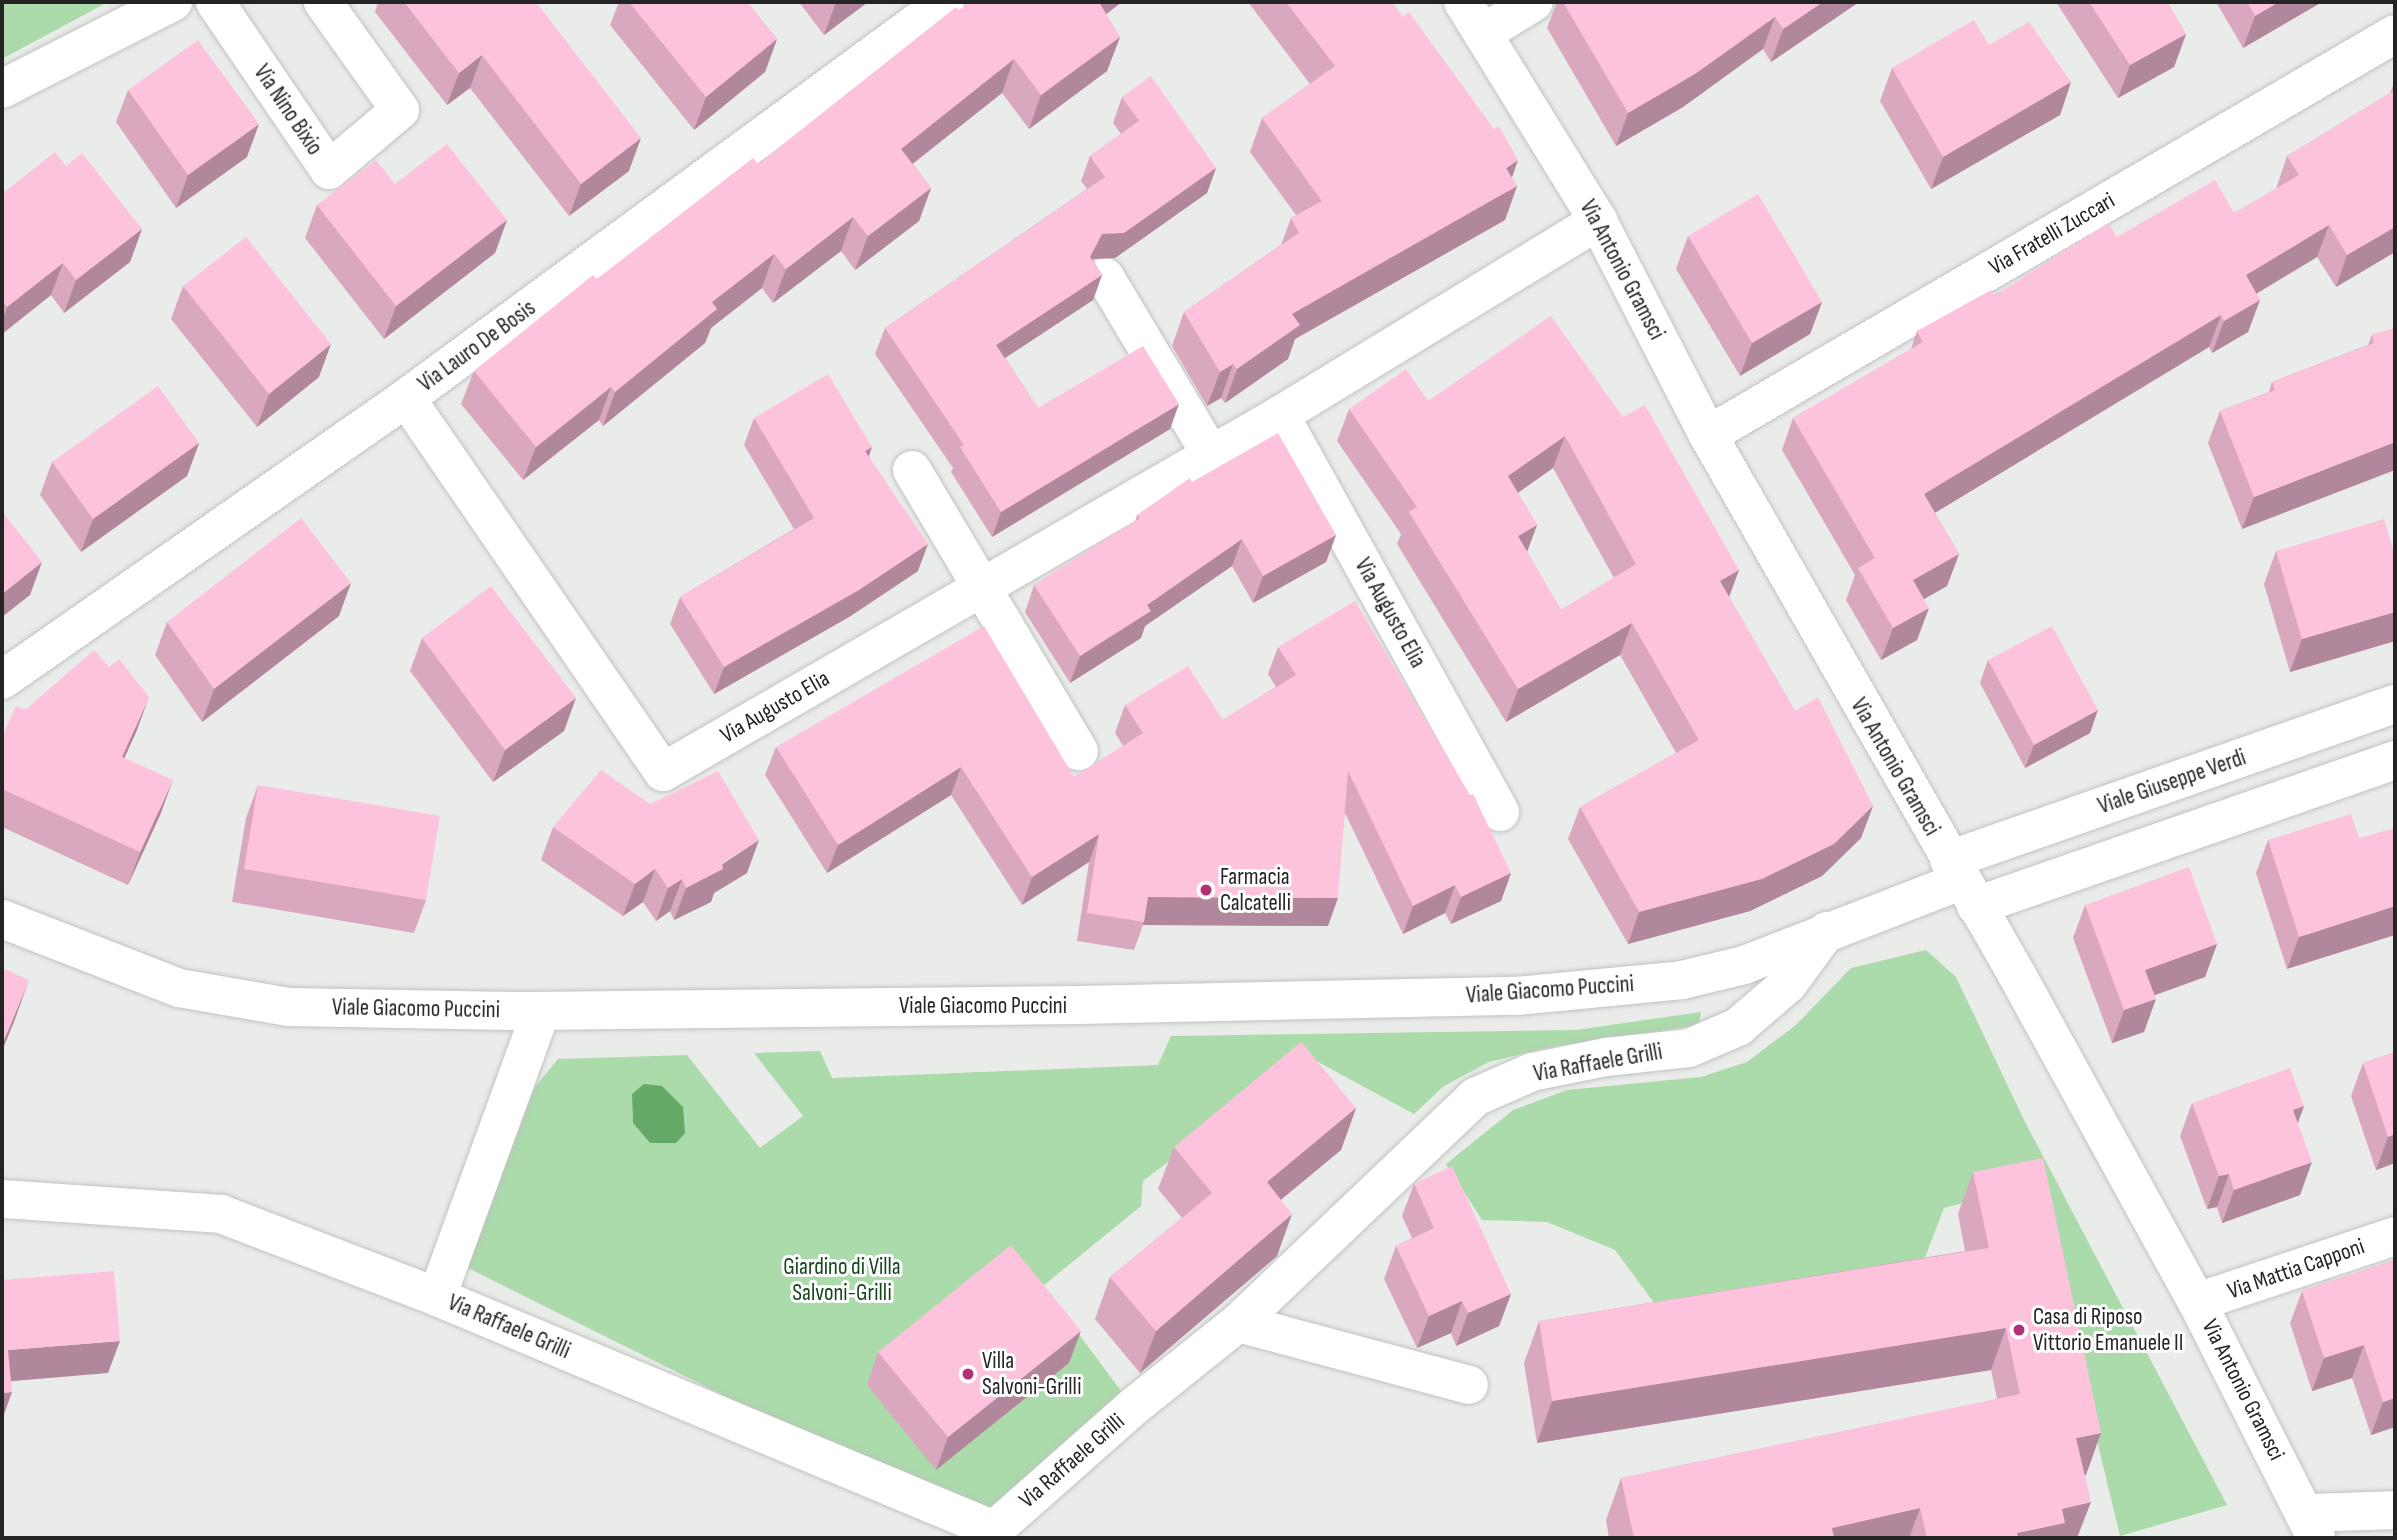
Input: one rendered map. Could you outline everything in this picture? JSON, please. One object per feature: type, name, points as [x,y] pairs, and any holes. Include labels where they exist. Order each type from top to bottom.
[{"type":"street","points":[[2,89],[173,2]]},
{"type":"street","name":"Via Nino Bixio","points":[[215,2],[330,170],[400,110],[323,2]]},
{"type":"street","name":"Via Lauro De Bosis","points":[[2,680],[406,398],[945,2]]},
{"type":"street","name":"Via Antonio Gramsci","points":[[1463,2],[1485,32],[1598,221],[1709,435],[2197,1302],[2311,1525]]},
{"type":"street","points":[[1485,32],[1534,2]]},
{"type":"street","name":"Via Fratelli Zuccari","points":[[1709,435],[2395,34]]},
{"type":"street","name":"Via Augusto Elia","points":[[406,398],[663,772],[1280,415],[1598,221]]},
{"type":"street","points":[[1105,277],[1211,455]]},
{"type":"street","name":"Via Augusto Elia","points":[[1280,415],[1500,812]]},
{"type":"street","points":[[912,470],[984,586],[1079,751]]},
{"type":"street","name":"Viale Giuseppe Verdi","points":[[1962,882],[2395,704]]},
{"type":"street","points":[[1962,882],[2395,760]]},
{"type":"street","name":"Viale Giacomo Puccini","points":[[2,919],[179,988],[288,1007],[541,1011],[1517,996],[1682,980],[1744,965],[1827,931],[1962,882]]},
{"type":"street","name":"Via Raffaele Grilli","points":[[2,1199],[221,1214],[437,1297],[995,1534],[1133,1407],[1238,1323],[1475,1097],[1532,1072],[1606,1057],[1689,1048],[1738,1027],[1788,984],[1827,931]]},
{"type":"street","points":[[437,1297],[541,1011]]},
{"type":"street","name":"Via Mattia Capponi","points":[[2197,1302],[2395,1236]]},
{"type":"street","points":[[1238,1323],[1469,1385]]},
{"type":"street","points":[[2311,1525],[2395,1510]]},
{"type":"green space","points":[[2,2],[108,2],[2,59]]},
{"type":"green space","points":[[1926,950],[1956,977],[2026,1124],[2227,1505],[2120,1536],[2035,1184],[1944,1208],[1924,1260],[1658,1308],[1615,1250],[1547,1222],[1482,1220],[1446,1164],[1513,1110],[1567,1090],[1701,1077],[1747,1062],[1796,1025],[1851,968]]},
{"type":"green space","name":"Giardino di Villa Salvoni-Grilli","points":[[1701,1012],[1699,1025],[1551,1047],[1489,1062],[1444,1086],[1414,1114],[1307,1056],[1143,1181],[1141,1206],[1043,1286],[1133,1407],[994,1530],[466,1267],[535,1087],[558,1059],[687,1055],[760,1148],[803,1116],[754,1053],[820,1051],[832,1078],[1158,1065],[1171,1036],[1576,1030]],"holes":[[[632,1094],[676,1143],[650,1143],[633,1123]]]},
{"type":"shaded area","points":[[644,1084],[662,1086],[683,1107],[685,1133],[676,1143],[650,1143],[633,1123],[632,1094]]},
{"type":"building","points":[[404,2],[536,2],[641,138],[581,184],[482,55],[459,73]]},
{"type":"building","points":[[629,2],[747,2],[777,39],[706,97]]},
{"type":"building","points":[[970,2],[1099,2],[1120,37],[1041,95],[1014,59],[901,149],[931,188],[868,236],[853,217],[786,269],[774,254],[712,302],[717,309],[615,392],[611,387],[536,447],[474,371],[593,275],[597,279],[753,158],[758,164],[956,7],[959,10]]},
{"type":"building","points":[[1286,2],[1392,2],[1403,17],[1409,12],[1494,129],[1499,126],[1518,160],[1506,168],[1517,186],[1292,314],[1300,325],[1237,369],[1233,364],[1220,372],[1184,312],[1299,233],[1291,218],[1322,201],[1262,118],[1335,66]]},
{"type":"building","points":[[1563,2],[1823,2],[1783,29],[1775,17],[1695,74],[1628,113]]},
{"type":"building","points":[[2089,2],[2167,2],[2186,34],[2130,65]]},
{"type":"building","points":[[2247,2],[2279,2],[2255,16]]},
{"type":"building","points":[[1974,20],[1989,45],[2029,22],[2071,82],[1943,157],[1892,68]]},
{"type":"building","points":[[198,40],[259,124],[188,175],[128,90]]},
{"type":"building","points":[[1151,76],[1216,168],[1124,233],[1102,234],[1090,257],[1102,275],[996,345],[1038,408],[1143,346],[1179,404],[1001,512],[960,447],[964,445],[885,328],[1105,177],[1090,156],[1139,121],[1122,97]]},
{"type":"building","points":[[2395,90],[2395,227],[2347,255],[2329,225],[2246,275],[2260,300],[2224,321],[2221,315],[1924,494],[1959,554],[1913,580],[1929,608],[1893,628],[1858,568],[1875,558],[1793,418],[1923,342],[1917,331],[1991,290],[1994,296],[2108,223],[2117,237],[2215,180],[2234,213],[2299,175],[2287,156]]},
{"type":"building","points":[[447,144],[507,220],[396,306],[317,205],[376,160],[395,184]]},
{"type":"building","points":[[55,152],[66,166],[82,153],[142,229],[76,280],[63,263],[7,307],[2,300],[2,194]]},
{"type":"building","points":[[1758,194],[1822,302],[1752,343],[1688,236]]},
{"type":"building","points":[[246,237],[331,344],[269,394],[183,286]]},
{"type":"building","points":[[1551,316],[1623,417],[1645,405],[1739,570],[1720,581],[1795,711],[1818,697],[1873,806],[1834,844],[1762,879],[1639,912],[1580,807],[1699,740],[1632,623],[1518,689],[1409,512],[1417,507],[1349,409],[1406,369],[1428,401]],"holes":[[[1565,436],[1636,564],[1561,610],[1518,536],[1537,525],[1508,476]]]},
{"type":"building","points":[[2395,328],[2395,442],[2254,497],[2220,411],[2275,390],[2272,382],[2374,343],[2372,335]]},
{"type":"building","points":[[828,374],[872,447],[865,451],[928,544],[859,590],[724,667],[680,597],[814,518],[754,418]]},
{"type":"building","points":[[158,386],[199,443],[93,519],[52,462]]},
{"type":"building","points":[[1278,433],[1336,535],[1263,576],[1242,539],[1147,605],[1151,611],[1080,656],[1034,585],[1140,518],[1137,515],[1190,478],[1192,482]]},
{"type":"building","points":[[2,511],[42,562],[2,594]]},
{"type":"building","points":[[301,518],[351,583],[214,689],[167,622]]},
{"type":"building","points":[[2384,519],[2395,555],[2395,612],[2302,639],[2276,551]]},
{"type":"building","points":[[491,586],[576,698],[505,750],[422,638]]},
{"type":"building","points":[[1355,601],[1470,795],[1473,794],[1511,873],[1461,897],[1455,885],[1413,906],[1348,771],[1338,898],[1148,897],[1144,922],[1087,913],[1099,834],[1032,877],[961,767],[838,845],[776,747],[984,626],[1074,777],[1143,733],[1125,705],[1188,666],[1223,720],[1296,675],[1278,647]]},
{"type":"building","points":[[2052,626],[2098,710],[2034,745],[1988,660]]},
{"type":"building","points":[[94,650],[109,667],[119,659],[149,697],[122,757],[173,780],[140,852],[2,789],[2,737],[16,706],[25,710]]},
{"type":"building","points":[[601,770],[650,804],[718,771],[759,840],[722,863],[723,869],[686,888],[682,879],[668,888],[655,869],[635,884],[553,827]]},
{"type":"building","points":[[258,785],[440,816],[426,900],[244,869]]},
{"type":"building","points":[[2351,814],[2359,838],[2395,828],[2395,906],[2299,937],[2268,840]]},
{"type":"building","points":[[2189,867],[2217,944],[2145,970],[2156,999],[2124,1010],[2085,905]]},
{"type":"building","points":[[2,968],[29,980],[2,1045]]},
{"type":"building","points":[[1301,1042],[1356,1108],[1267,1182],[1292,1214],[1156,1331],[1110,1277],[1212,1193],[1174,1147]]},
{"type":"building","points":[[2395,1052],[2395,1134],[2388,1137],[2363,1063]]},
{"type":"building","points":[[2290,1068],[2304,1106],[2293,1110],[2312,1162],[2234,1190],[2229,1174],[2219,1176],[2192,1103]]},
{"type":"building","points":[[2043,1158],[2101,1433],[2076,1438],[2091,1502],[2062,1509],[2065,1523],[2017,1533],[2018,1538],[1927,1538],[1920,1508],[1832,1528],[1834,1538],[1634,1538],[1621,1478],[2020,1394],[2006,1328],[1552,1401],[1539,1321],[1989,1248],[1973,1172]]},
{"type":"building","points":[[1452,1166],[1511,1294],[1468,1313],[1462,1301],[1429,1316],[1396,1246],[1434,1228],[1414,1184]]},
{"type":"building","name":"Villa Salvoni-Grilli","points":[[1011,1245],[1081,1331],[948,1437],[878,1352]]},
{"type":"building","points":[[2395,1260],[2395,1398],[2383,1402],[2364,1345],[2324,1358],[2302,1291]]},
{"type":"building","points":[[114,1271],[120,1341],[8,1350],[12,1392],[2,1393],[2,1280]]},
{"type":"place","name":"Farmacia Calcatelli","points":[[1206,890]]},
{"type":"place","name":"Casa di Riposo Vittorio Emanuele II","points":[[2019,1330]]},
{"type":"place","name":"Villa Salvoni-Grilli","points":[[968,1374]]}]
